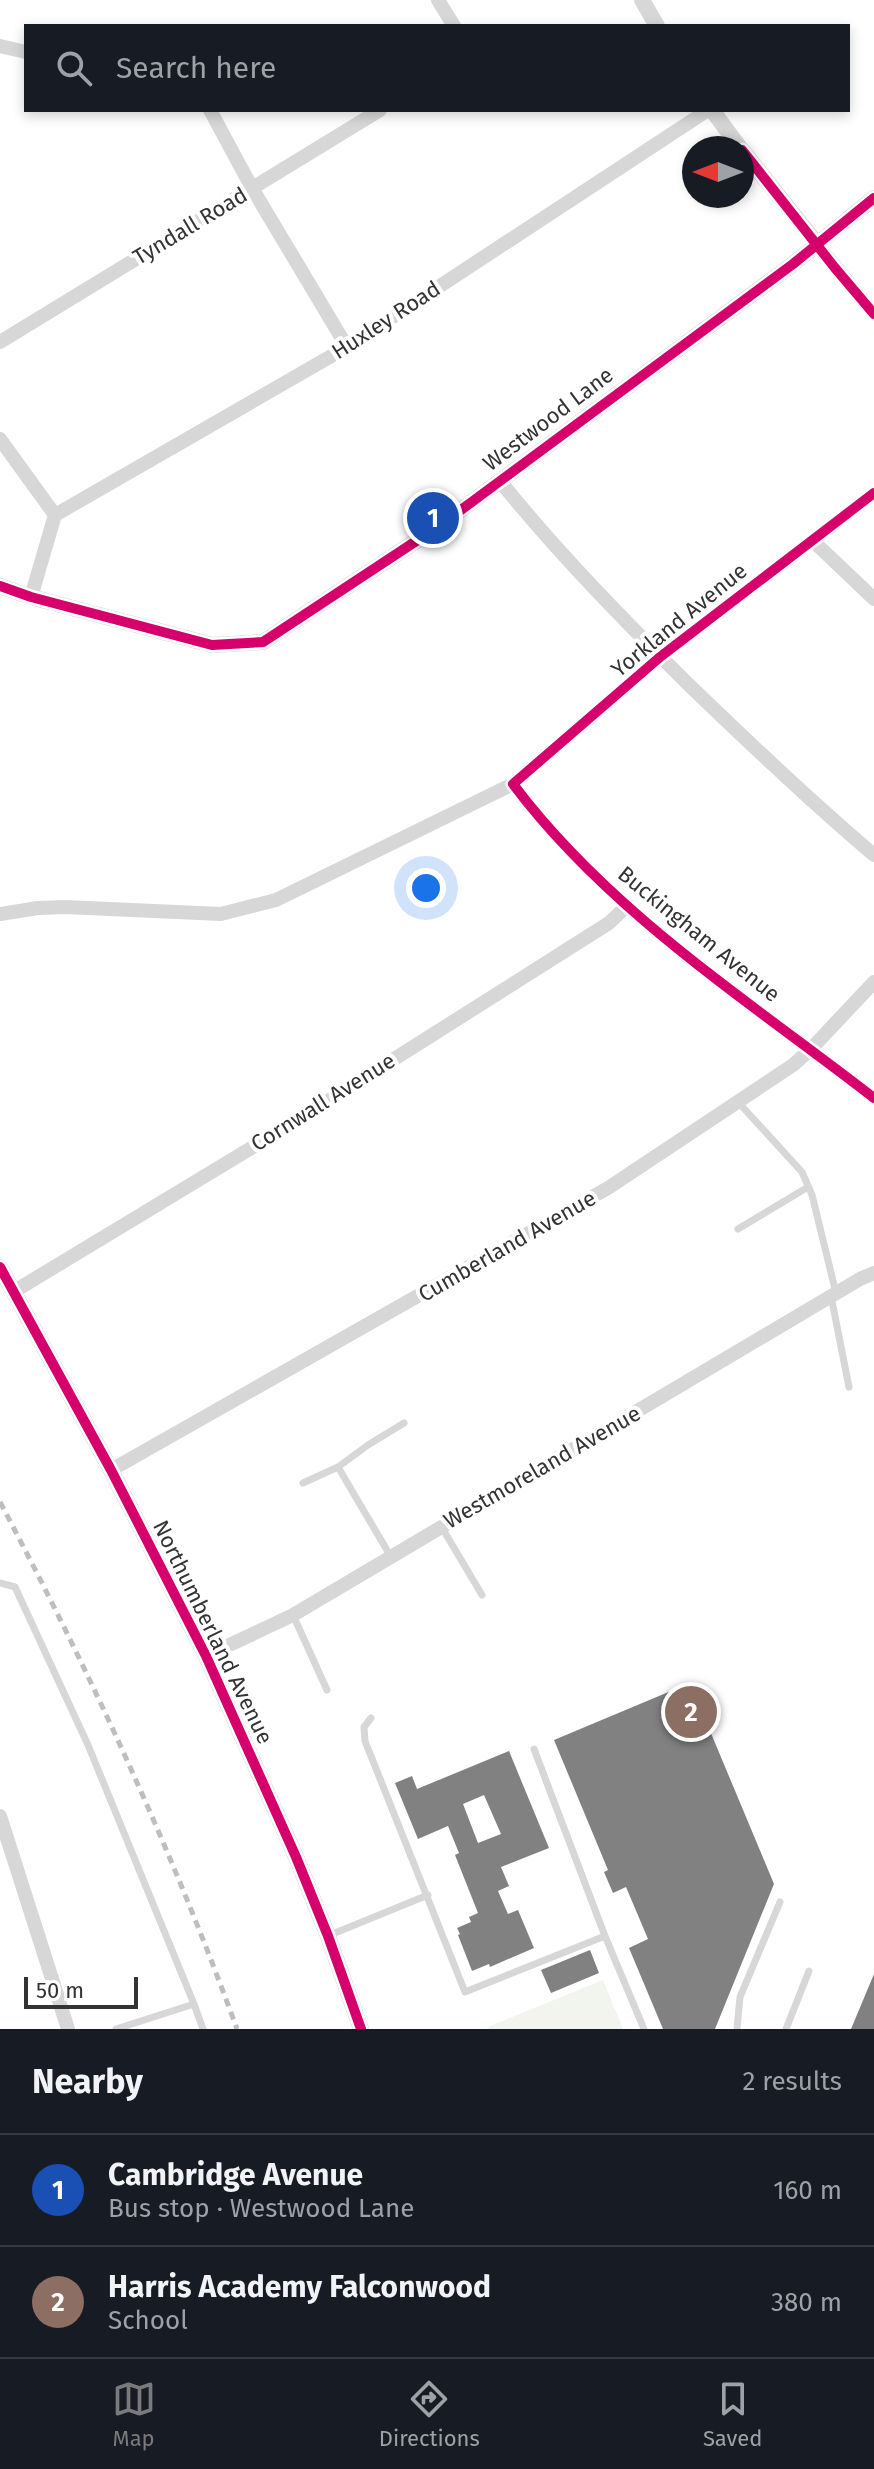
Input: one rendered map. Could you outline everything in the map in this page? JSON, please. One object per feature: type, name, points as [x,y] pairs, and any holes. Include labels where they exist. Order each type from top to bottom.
[{"type":"street","points":[[438,0],[453,24]]},
{"type":"street","points":[[642,0],[656,24]]},
{"type":"street","points":[[0,46],[24,52]]},
{"type":"street","points":[[211,112],[252,188],[347,347]]},
{"type":"street","name":"Tyndall Road","points":[[0,342],[377,112]]},
{"type":"street","name":"Huxley Road","points":[[55,515],[347,347],[707,112]]},
{"type":"street","points":[[712,112],[731,136]]},
{"type":"street","points":[[754,165],[874,314]]},
{"type":"street","name":"Westwood Lane","points":[[0,586],[212,645],[263,642],[408,547],[500,481],[874,198]]},
{"type":"street","points":[[0,439],[55,515],[31,597]]},
{"type":"street","points":[[500,481],[576,570],[660,657],[758,752],[874,855]]},
{"type":"street","name":"Yorkland Avenue","points":[[0,914],[65,907],[221,914],[276,900],[513,784],[660,657],[874,493]]},
{"type":"street","points":[[812,540],[874,599]]},
{"type":"street","name":"Buckingham Avenue","points":[[513,784],[544,825],[628,905],[716,978],[874,1098]]},
{"type":"street","name":"Cornwall Avenue","points":[[13,1292],[301,1118],[609,923],[628,905]]},
{"type":"street","name":"Cumberland Avenue","points":[[111,1470],[608,1188],[793,1065],[874,982]]},
{"type":"street","name":"Northumberland Avenue","points":[[0,1267],[111,1470],[206,1656],[296,1857],[361,2029]]},
{"type":"street","name":"Westmoreland Avenue","points":[[206,1656],[293,1615],[874,1273]]},
{"type":"street","points":[[0,1816],[68,2029]]},
{"type":"lane","points":[[738,1102],[802,1172],[808,1187],[834,1294],[849,1387]]},
{"type":"lane","points":[[738,1229],[808,1187]]},
{"type":"lane","points":[[303,1483],[338,1467],[404,1423]]},
{"type":"lane","points":[[338,1467],[391,1557]]},
{"type":"lane","points":[[441,1526],[482,1595]]},
{"type":"lane","points":[[0,1583],[15,1587],[88,1745],[203,2029]]},
{"type":"lane","points":[[293,1615],[327,1690]]},
{"type":"lane","points":[[371,1718],[364,1727],[365,1741],[465,1992],[605,1936]]},
{"type":"lane","points":[[534,1749],[644,2029]]},
{"type":"lane","points":[[328,1936],[428,1895]]},
{"type":"lane","points":[[737,2029],[740,1997],[780,1902]]},
{"type":"lane","points":[[786,2029],[809,1971]]},
{"type":"lane","points":[[116,2029],[194,2004]]},
{"type":"shaded area","points":[[603,1980],[623,2029],[488,2027]]},
{"type":"building","points":[[690,1683],[774,1884],[715,2029],[663,2029],[629,1948],[648,1939],[626,1887],[613,1893],[604,1872],[608,1870],[554,1740]]},
{"type":"building","points":[[509,1751],[549,1848],[501,1867],[509,1886],[498,1891],[508,1914],[518,1910],[534,1948],[490,1967],[489,1964],[472,1971],[457,1928],[471,1922],[469,1917],[478,1913],[455,1855],[459,1853],[448,1826],[418,1839],[395,1783],[412,1776],[417,1789]],"holes":[[[484,1795],[501,1834],[478,1843],[463,1804]]]},
{"type":"building","points":[[590,1950],[599,1973],[551,1993],[541,1970]]},
{"type":"building","points":[[874,1974],[874,2029],[851,2029]]},
{"type":"railway","points":[[0,1502],[128,1761],[185,1894],[237,2029]]},
{"type":"cycle path","points":[[754,165],[874,314]]},
{"type":"cycle path","points":[[0,586],[212,645],[263,642],[442,524],[793,264],[874,198]]},
{"type":"cycle path","points":[[874,493],[660,657],[513,784],[551,830],[636,914],[730,990],[874,1098]]},
{"type":"cycle path","points":[[0,1267],[111,1470],[206,1656],[296,1857],[361,2029]]},
{"type":"place","name":"Cambridge Avenue","points":[[433,518]]},
{"type":"place","name":"Harris Academy Falconwood","points":[[691,1712]]}]
